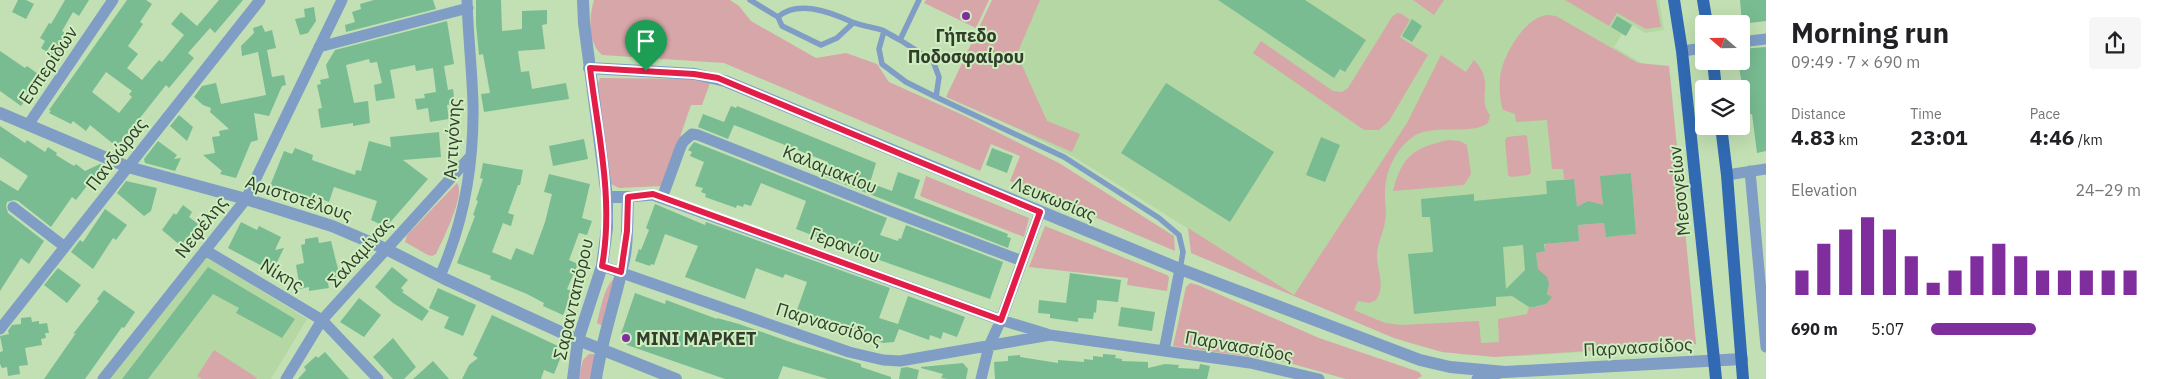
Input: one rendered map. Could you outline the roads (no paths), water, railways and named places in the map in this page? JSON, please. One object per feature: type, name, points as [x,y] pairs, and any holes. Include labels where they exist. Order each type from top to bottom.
[{"type":"main road","name":"Μεσογείων","points":[[1674,0],[1682,51],[1716,379]]},
{"type":"main road","points":[[1703,0],[1706,15]]},
{"type":"main road","points":[[1722,135],[1743,379]]},
{"type":"street","name":"Εσπερίδων","points":[[28,126],[113,0]]},
{"type":"street","name":"Πανδώρας","points":[[0,329],[260,0]]},
{"type":"street","name":"Νεφέλης","points":[[103,379],[246,199],[342,0]]},
{"type":"street","name":"Σαρανταπόρου","points":[[573,379],[578,340],[602,266],[607,228],[607,197],[584,23],[583,0]]},
{"type":"street","points":[[319,47],[467,4]]},
{"type":"street","name":"Αντιγόνης","points":[[440,276],[461,217],[468,187],[473,105],[467,4]]},
{"type":"street","points":[[1750,41],[1766,39]]},
{"type":"street","points":[[1682,51],[1695,49]]},
{"type":"street","name":"Λευκωσίας","points":[[590,68],[694,74],[718,78],[1180,269],[1420,360],[1450,367],[1505,372]]},
{"type":"street","name":"Αριστοτέλους","points":[[0,113],[128,167],[246,199],[332,226],[386,249],[600,350],[676,379]]},
{"type":"street","name":"Καλαμακίου","points":[[662,198],[684,141],[692,134],[698,135],[1022,261]]},
{"type":"street","name":"Σαλαμίνας","points":[[286,379],[322,320],[470,157]]},
{"type":"street","points":[[1727,175],[1766,169]]},
{"type":"street","points":[[1750,171],[1766,347]]},
{"type":"street","name":"Γερανίου","points":[[628,197],[653,194],[1001,320],[1050,335]]},
{"type":"street","points":[[596,379],[600,350],[621,272],[627,231],[628,197],[607,197]]},
{"type":"street","points":[[14,207],[65,247]]},
{"type":"street","points":[[981,379],[989,346],[1001,320],[1040,212]]},
{"type":"street","name":"Νίκης","points":[[205,250],[322,320],[378,379]]},
{"type":"street","name":"Παρνασσίδος","points":[[602,266],[849,352],[883,360],[900,361],[1050,335],[1250,363],[1319,379]]},
{"type":"street","points":[[1164,351],[1180,269]]},
{"type":"street","name":"Παρνασσίδος","points":[[1477,379],[1505,372],[1553,374],[1742,359]]},
{"type":"lane","points":[[750,0],[778,17],[782,26],[820,45],[837,38],[853,23]]},
{"type":"lane","points":[[778,17],[783,8],[796,0]]},
{"type":"lane","points":[[900,40],[919,0]]},
{"type":"lane","points":[[803,1],[817,3],[853,23],[884,31],[933,61],[939,77],[936,97]]},
{"type":"lane","points":[[884,31],[879,49],[882,64],[906,82],[1064,157],[1159,218],[1179,235],[1183,252],[1180,269]]},
{"type":"place","name":"Γήπεδο Ποδοσφαίρου","points":[[966,16]]},
{"type":"place","name":"ΜΙΝΙ ΜΑΡΚΕΤ","points":[[626,338]]}]
